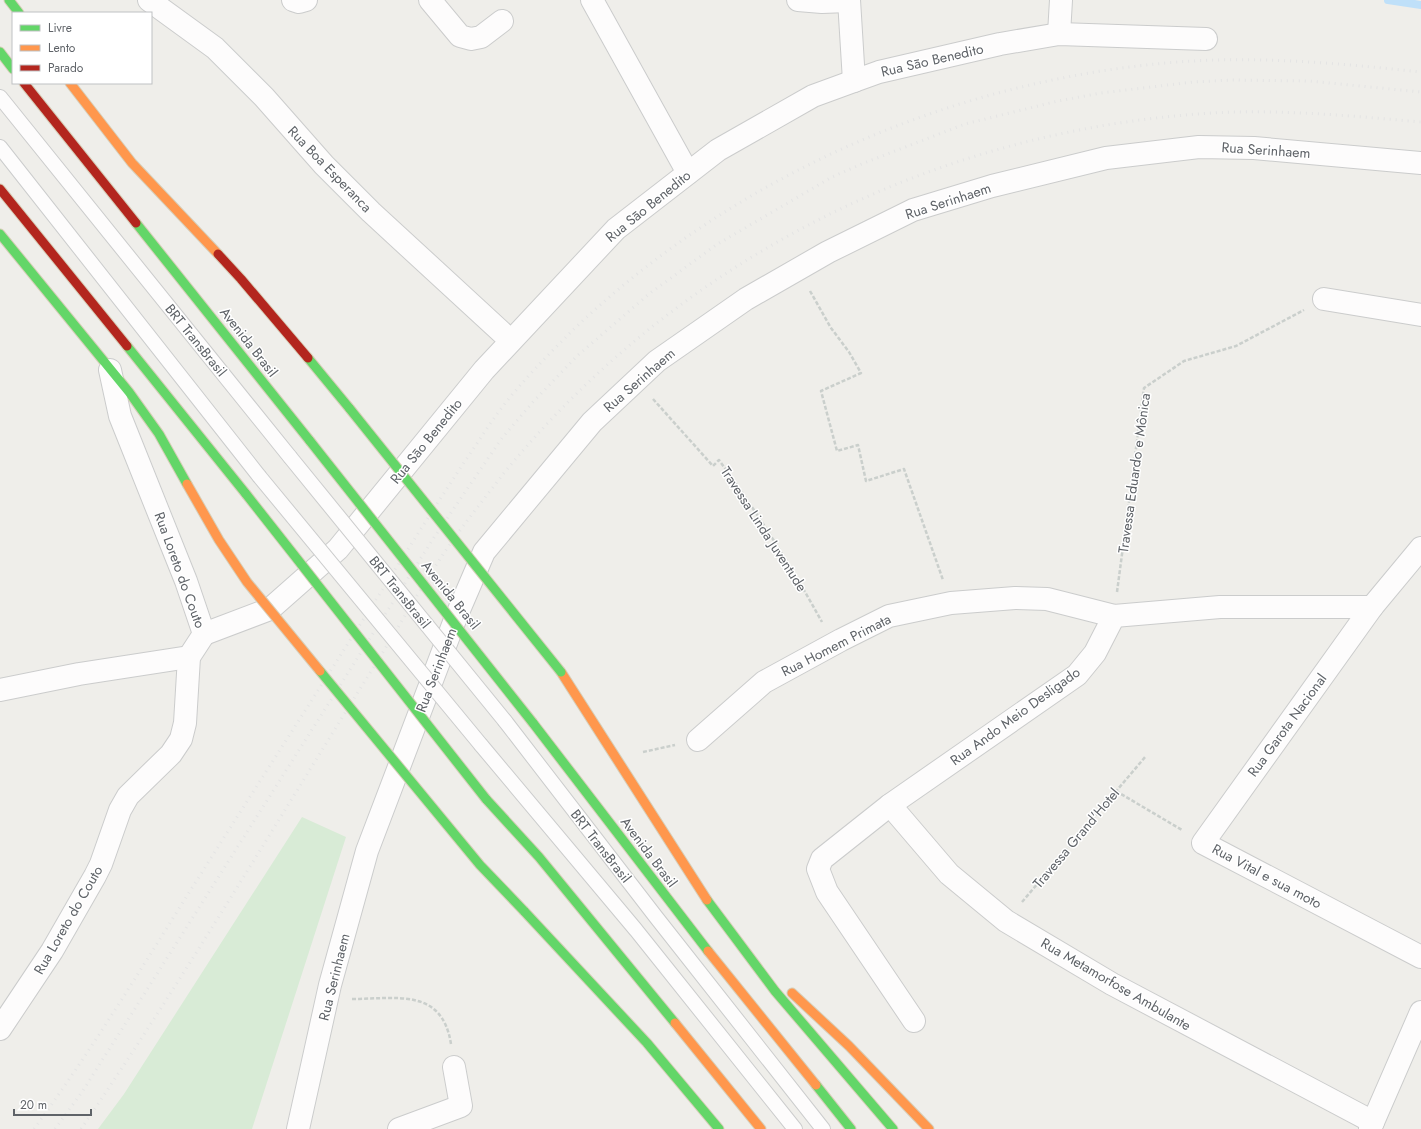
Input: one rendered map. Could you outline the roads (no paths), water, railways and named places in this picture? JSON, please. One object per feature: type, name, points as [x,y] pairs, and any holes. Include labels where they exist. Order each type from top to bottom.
[{"type":"main road","points":[[9,0],[18,12]]},
{"type":"main road","points":[[0,52],[12,68]]},
{"type":"main road","name":"Avenida Brasil","points":[[25,84],[533,723],[724,972],[850,1129]]},
{"type":"main road","name":"Avenida Brasil","points":[[71,84],[132,163],[241,279],[350,409],[561,672],[619,758],[710,904],[741,947],[816,1041],[892,1129]]},
{"type":"main road","points":[[0,189],[246,494],[486,799],[539,857],[761,1129]]},
{"type":"main road","points":[[0,234],[110,370],[159,434],[219,540],[247,582],[480,865],[669,1069],[719,1129]]},
{"type":"main road","points":[[741,947],[849,1046],[929,1129]]},
{"type":"main road","points":[[669,1069],[689,1109]]},
{"type":"street","name":"Rua Boa Esperanca","points":[[149,0],[215,48],[264,98],[324,165],[371,212],[510,340]]},
{"type":"street","points":[[293,0],[299,2],[306,0]]},
{"type":"street","points":[[430,0],[460,36],[470,39],[481,37],[502,21]]},
{"type":"street","points":[[592,0],[688,173]]},
{"type":"street","points":[[798,0],[822,2],[848,0],[854,81]]},
{"type":"street","points":[[1059,34],[1061,0]]},
{"type":"street","name":"Rua Sāo Benedito","points":[[204,634],[270,609],[338,549],[464,393],[510,340],[616,229],[718,150],[813,96],[879,72],[985,47],[1059,34],[1206,39]]},
{"type":"street","name":"Rua Serinhaem","points":[[298,1129],[327,1000],[367,851],[456,617],[484,552],[592,422],[657,361],[746,299],[828,252],[913,210],[992,186],[1106,158],[1198,146],[1254,148],[1421,163]]},
{"type":"street","points":[[1324,300],[1421,315]]},
{"type":"street","name":"Rua Loreto do Couto","points":[[0,1029],[52,951],[95,876],[101,864],[120,810],[128,796],[177,747],[185,723],[189,657],[204,634],[186,580],[120,416],[110,370]]},
{"type":"street","points":[[1114,616],[1220,607],[1372,607],[1421,548]]},
{"type":"street","name":"Rua Homem Primata","points":[[698,740],[764,682],[889,616],[951,603],[1015,598],[1047,599],[1114,616]]},
{"type":"street","name":"Rua Garota Nacional","points":[[1203,843],[1372,607]]},
{"type":"street","name":"Rua Ando Meio Desligado","points":[[914,1021],[827,892],[818,868],[822,859],[890,805],[1077,675],[1095,653],[1114,616]]},
{"type":"street","points":[[0,690],[79,674],[189,657]]},
{"type":"street","name":"Rua Metamorfose Ambulante","points":[[890,805],[949,874],[1006,921],[1112,984],[1371,1125]]},
{"type":"street","name":"Rua Vital e sua moto","points":[[1203,843],[1421,957]]},
{"type":"street","points":[[1371,1125],[1421,1012]]},
{"type":"street","points":[[399,1129],[462,1106],[454,1067]]},
{"type":"lane","name":"BRT TransBrasil","points":[[0,97],[505,721],[656,917],[824,1129]]},
{"type":"lane","name":"BRT TransBrasil","points":[[0,148],[259,476],[636,930],[795,1129]]},
{"type":"waterway","points":[[1388,0],[1421,5]]},
{"type":"railway","points":[[34,1129],[111,1016],[428,518],[493,420],[519,386],[555,348],[635,275],[702,227],[773,184],[847,147],[924,116],[1003,92],[1084,74],[1166,63],[1198,61],[1294,61],[1421,72]]},
{"type":"railway","points":[[55,1129],[82,1092],[433,539],[502,438],[533,402],[577,356],[649,294],[716,245],[832,177],[965,124],[1058,101],[1101,93],[1193,82],[1233,80],[1309,81],[1421,92]]},
{"type":"railway","points":[[81,1129],[189,964],[423,585],[451,543],[504,473],[574,396],[650,328],[733,269],[820,219],[913,178],[1010,146],[1110,125],[1212,113],[1264,112],[1343,115],[1421,122]]}]
